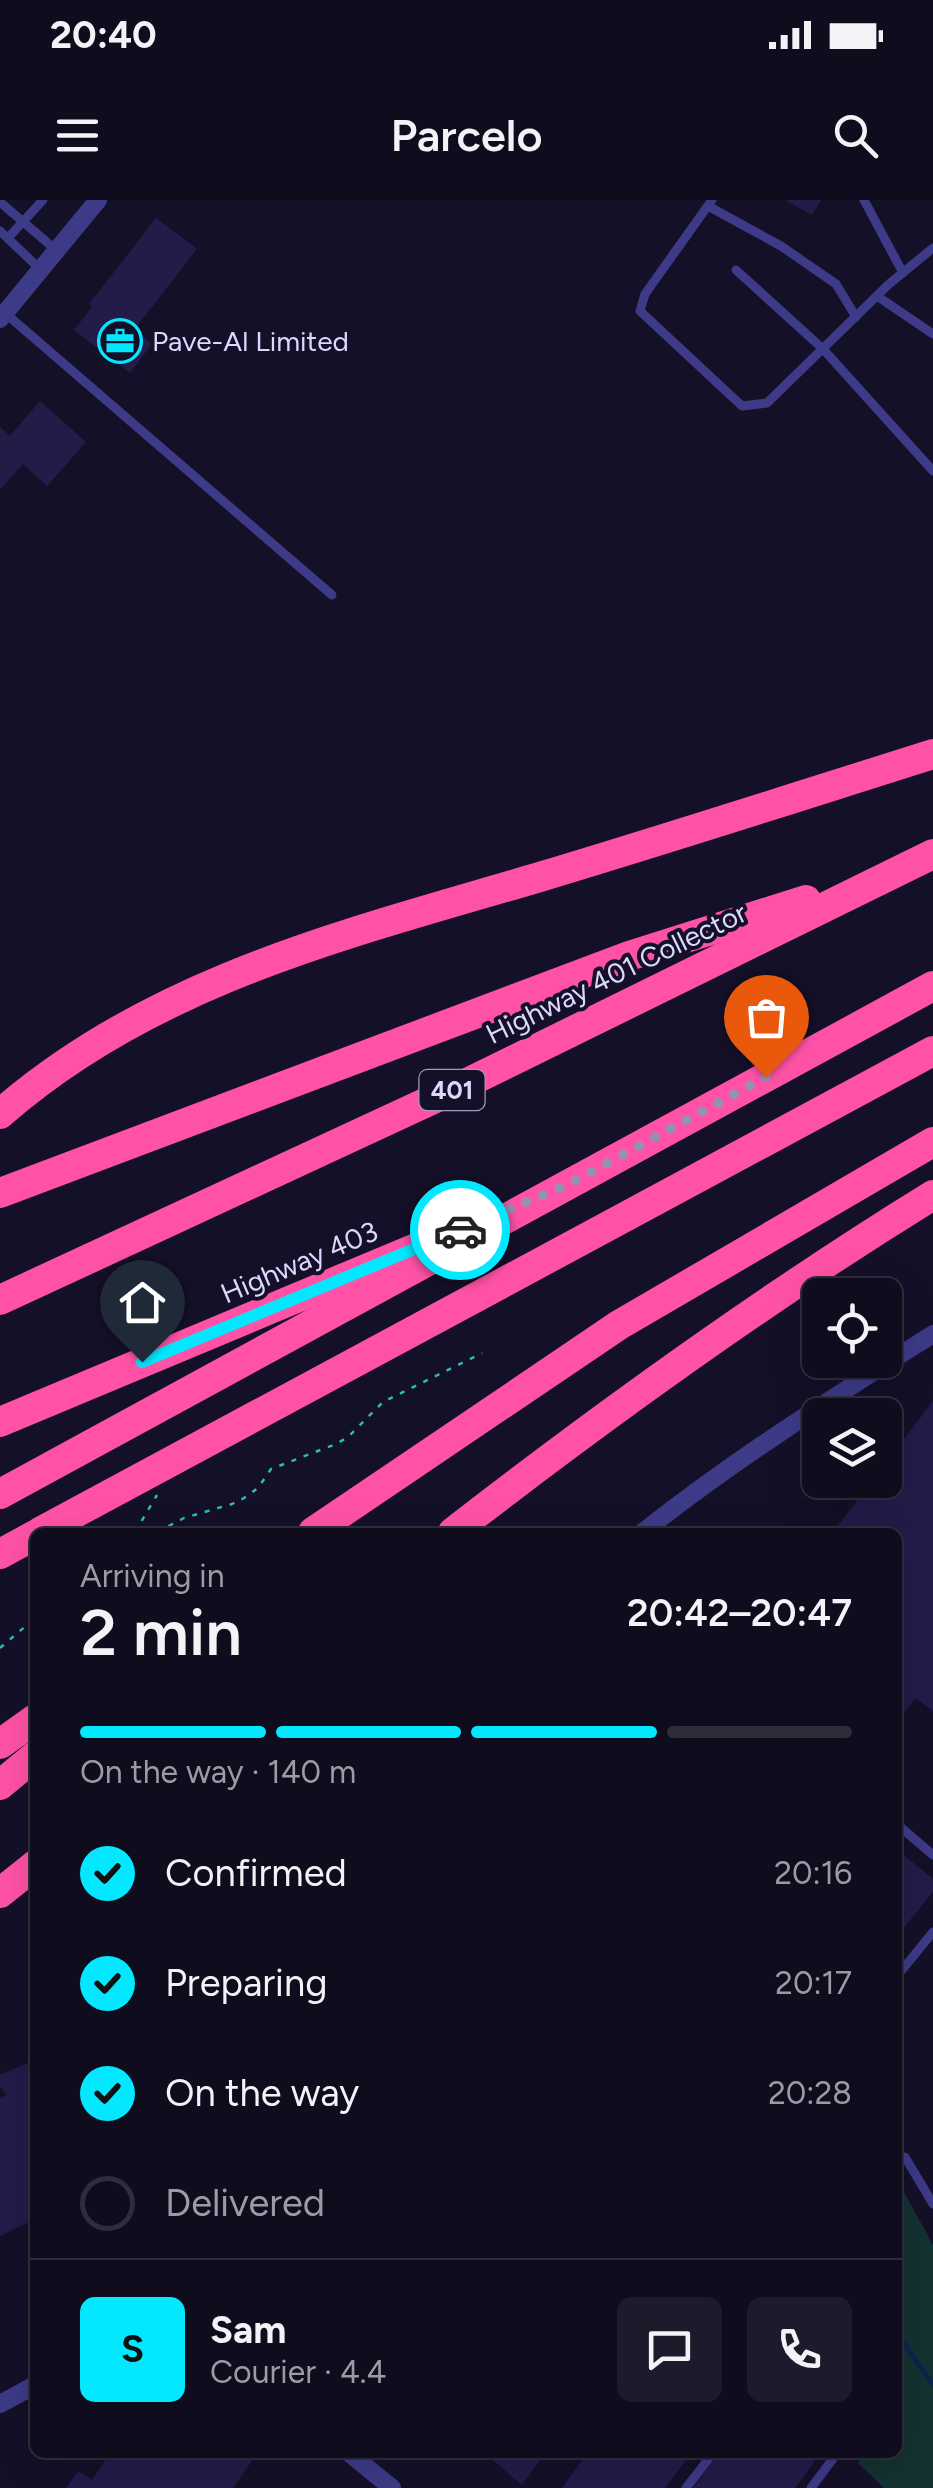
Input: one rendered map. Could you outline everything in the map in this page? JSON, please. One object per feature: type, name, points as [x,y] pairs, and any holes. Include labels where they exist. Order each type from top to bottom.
[{"type":"highway","points":[[0,1114],[96,1042],[250,966],[933,754]]},
{"type":"highway","name":"Highway 401 Collector","points":[[0,1300],[454,1089],[933,854]]},
{"type":"highway","points":[[0,1193],[629,956],[900,870]]},
{"type":"highway","points":[[0,1494],[933,986]]},
{"type":"highway","points":[[49,1528],[933,1051]]},
{"type":"highway","points":[[319,1528],[618,1325],[933,1142]]},
{"type":"highway","name":"Highway 403","points":[[0,1422],[567,1185]]},
{"type":"highway","points":[[458,1528],[734,1324],[933,1196]]},
{"type":"highway","points":[[0,1554],[30,1538]]},
{"type":"highway","points":[[0,1744],[30,1723]]},
{"type":"highway","points":[[0,1785],[30,1760]]},
{"type":"highway","points":[[0,1893],[30,1869]]},
{"type":"street","points":[[3,316],[98,200]]},
{"type":"street","points":[[648,1528],[750,1453],[933,1334]]},
{"type":"street","points":[[0,2404],[30,2388]]},
{"type":"street","points":[[355,2458],[392,2488]]},
{"type":"lane","points":[[41,270],[4,235],[23,223],[42,200]]},
{"type":"lane","points":[[864,200],[902,273]]},
{"type":"lane","points":[[0,202],[56,250]]},
{"type":"lane","points":[[856,316],[836,284],[710,203],[645,294],[640,311],[742,406],[767,403],[877,296],[933,248]]},
{"type":"lane","points":[[736,270],[823,348],[933,471]]},
{"type":"lane","points":[[877,296],[933,334]]},
{"type":"lane","points":[[3,316],[332,595]]},
{"type":"lane","points":[[902,1828],[933,1855]]},
{"type":"lane","points":[[902,1970],[933,1932]]},
{"type":"lane","points":[[905,2157],[933,2204]]},
{"type":"lane","points":[[686,2488],[709,2458]]},
{"type":"lane","points":[[810,2488],[833,2458]]},
{"type":"path","points":[[165,1528],[244,1498],[258,1488],[271,1469],[336,1444],[383,1402],[482,1353]]},
{"type":"path","points":[[0,1648],[30,1622]]},
{"type":"green space","points":[[902,2188],[933,2245],[933,2488],[884,2488],[858,2463],[860,2458],[902,2458]]},
{"type":"building","points":[[785,200],[821,200],[812,215]]},
{"type":"building","points":[[156,218],[197,249],[134,330],[152,344],[130,373],[74,330],[92,307],[89,304]]},
{"type":"building","points":[[40,401],[86,442],[47,486],[23,464],[0,490],[0,427],[10,436]]},
{"type":"building","points":[[933,1401],[933,1711],[915,1698],[902,1716],[902,1528],[836,1528],[859,1498],[902,1498],[902,1442]]},
{"type":"building","points":[[902,1853],[933,1879],[933,1892],[902,1930]]},
{"type":"building","points":[[30,2062],[30,2221],[0,2236],[0,2098],[6,2095],[0,2086],[0,2075]]},
{"type":"building","points":[[107,2458],[254,2458],[233,2488],[66,2488],[78,2471],[92,2480]]},
{"type":"building","points":[[490,2458],[542,2458],[522,2485]]},
{"type":"building","points":[[584,2458],[688,2458],[665,2488],[562,2488]]},
{"type":"building","points":[[716,2458],[817,2458],[795,2488],[693,2488]]},
{"type":"waterway","points":[[902,2341],[933,2385]]},
{"type":"way so far","points":[[460,1230],[567,1185],[766,1077]]},
{"type":"place","name":"Pave-Al Limited","points":[[120,341]]},
{"type":"route","points":[[142,1362],[460,1230]]}]
